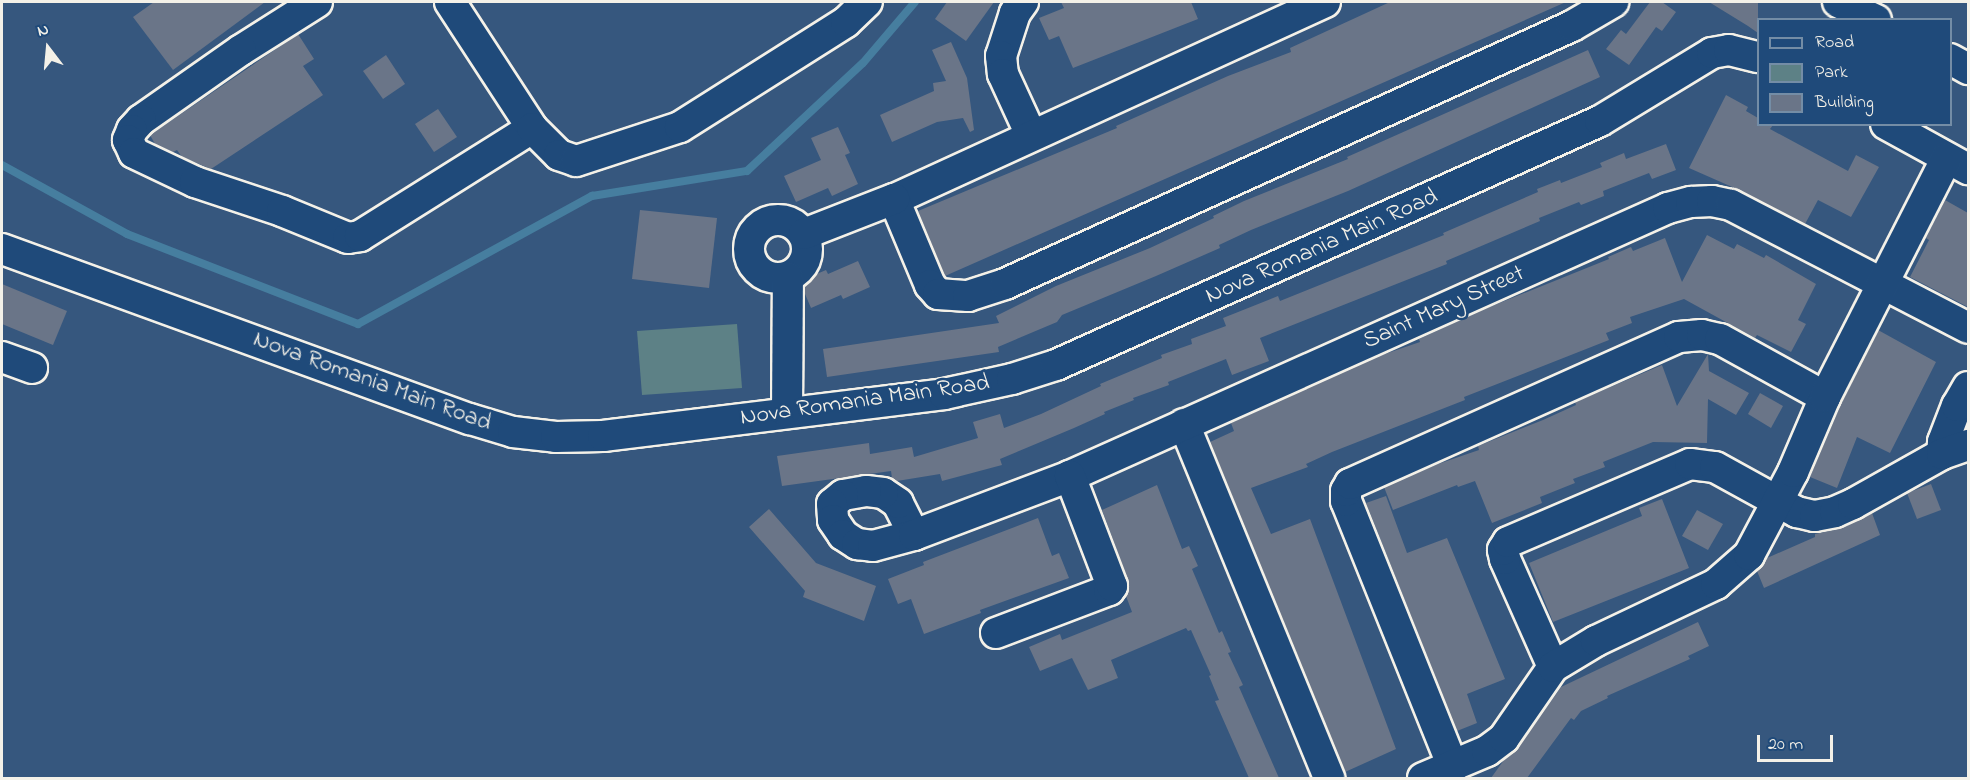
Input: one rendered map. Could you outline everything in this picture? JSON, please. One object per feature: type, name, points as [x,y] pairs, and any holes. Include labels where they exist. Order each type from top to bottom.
[{"type":"street","points":[[317,2],[241,50],[141,120],[132,130],[128,140],[134,153],[195,182],[282,211],[348,238],[360,236],[532,128]]},
{"type":"street","points":[[450,2],[532,128],[559,155],[576,161],[680,127],[846,21],[867,2]]},
{"type":"street","points":[[1023,2],[1016,13],[1001,56],[1003,74],[1031,135]]},
{"type":"street","points":[[804,234],[894,199],[1031,135],[1289,8],[1325,2]]},
{"type":"street","points":[[894,199],[930,285],[938,294],[968,296],[1005,285],[1572,26],[1613,2]]},
{"type":"street","name":"Nova Romania Main Road","points":[[2,249],[471,419],[513,432],[556,437],[603,436],[944,394],[1012,379],[1056,365],[1600,121],[1712,53],[1729,51],[1757,57]]},
{"type":"street","points":[[1952,60],[1968,69]]},
{"type":"street","points":[[1423,778],[1454,767],[1487,751],[1504,738],[1553,667],[1596,641],[1716,584],[1749,555],[1793,472],[1824,397],[1882,285],[1958,163],[1890,126]]},
{"type":"street","name":"Saint Mary Street","points":[[914,535],[1070,476],[1668,208],[1691,202],[1712,201],[1731,205],[1968,328]]},
{"type":"street","points":[[788,221],[804,234],[808,254],[804,265],[788,277],[769,277],[753,264],[749,255],[752,236],[766,222],[788,221]]},
{"type":"street","points":[[787,412],[788,277]]},
{"type":"street","points":[[1454,767],[1346,501],[1346,491],[1350,484],[1679,337],[1702,335],[1720,339],[1824,397]]},
{"type":"street","points":[[2,357],[32,368]]},
{"type":"street","points":[[1955,449],[1943,442],[1957,406],[1968,387]]},
{"type":"street","points":[[1185,424],[1329,778]]},
{"type":"street","points":[[1553,667],[1505,559],[1503,550],[1508,542],[1690,464],[1715,467],[1797,512],[1815,516],[1834,512],[1955,449]]},
{"type":"street","points":[[996,633],[1109,590],[1112,586],[1070,476]]},
{"type":"green space","points":[[737,324],[742,388],[642,395],[637,331]]},
{"type":"building","points":[[154,2],[265,2],[173,70],[133,17]]},
{"type":"building","points":[[947,2],[994,2],[966,41],[935,19]]},
{"type":"building","points":[[1061,2],[1191,2],[1198,19],[1073,68],[1059,36],[1049,40],[1039,18],[1064,8]]},
{"type":"building","points":[[1390,2],[1566,2],[945,276],[918,211],[1117,128],[1116,126],[1228,76],[1291,52],[1290,48]]},
{"type":"building","points":[[1650,2],[1662,2],[1676,12],[1662,31],[1656,27],[1629,65],[1606,49],[1621,30],[1626,34]]},
{"type":"building","points":[[1709,2],[1758,2],[1757,32]]},
{"type":"building","points":[[298,34],[314,59],[303,66],[323,95],[211,169],[182,157],[177,150],[173,152],[155,144],[150,135]]},
{"type":"building","points":[[951,42],[967,78],[974,130],[970,132],[963,118],[937,122],[892,142],[880,115],[934,91],[933,83],[946,81],[932,50]]},
{"type":"building","points":[[1588,50],[1600,77],[1348,191],[1251,230],[1219,245],[1220,248],[1062,315],[1057,322],[998,347],[999,352],[827,377],[823,349],[999,323],[996,316],[1056,286],[1150,248],[1244,201],[1348,159],[1347,157]]},
{"type":"building","points":[[386,55],[405,84],[383,99],[363,71]]},
{"type":"building","points":[[1726,95],[1748,107],[1746,111],[1757,117],[1757,126],[1772,126],[1770,129],[1848,171],[1856,155],[1879,167],[1851,217],[1818,200],[1805,224],[1739,190],[1689,168]]},
{"type":"building","points":[[438,109],[457,137],[434,152],[415,124]]},
{"type":"building","points":[[838,127],[850,153],[845,155],[858,184],[832,196],[828,188],[796,202],[784,176],[821,160],[811,138]]},
{"type":"building","points":[[1666,144],[1676,170],[1652,179],[1649,173],[1603,191],[1604,196],[1581,205],[1579,202],[1539,218],[1540,221],[1446,261],[1447,264],[1260,338],[1269,361],[1232,375],[1226,359],[1168,382],[1169,385],[1133,398],[1134,400],[1104,412],[1105,414],[1000,459],[1002,465],[942,481],[940,474],[897,481],[892,478],[891,471],[782,486],[777,456],[869,443],[870,454],[912,447],[914,457],[978,438],[973,422],[1000,414],[1004,428],[1041,414],[1101,386],[1100,384],[1162,358],[1161,355],[1192,344],[1191,339],[1226,326],[1223,318],[1278,296],[1280,301],[1444,235],[1443,233],[1538,192],[1537,189],[1560,180],[1561,183],[1602,167],[1600,163],[1624,153],[1626,159]]},
{"type":"building","points":[[1945,200],[1968,213],[1968,307],[1910,277],[1929,240],[1926,238]]},
{"type":"building","points":[[640,210],[717,218],[709,288],[632,279]]},
{"type":"building","points":[[1707,235],[1734,249],[1737,244],[1764,258],[1766,255],[1816,284],[1798,320],[1806,324],[1791,352],[1757,335],[1755,338],[1684,299],[1630,317],[1632,323],[1606,333],[1609,340],[1464,397],[1465,400],[1332,452],[1306,464],[1308,467],[1251,488],[1271,534],[1310,519],[1396,749],[1345,772],[1210,442],[1234,431],[1231,423],[1379,356],[1420,342],[1419,339],[1482,310],[1609,259],[1608,257],[1631,247],[1633,251],[1665,238],[1682,282]]},
{"type":"building","points":[[858,261],[870,287],[843,299],[841,295],[811,308],[805,294],[805,279],[826,270],[828,274]]},
{"type":"building","points":[[2,284],[67,311],[53,345],[2,324]]},
{"type":"building","points":[[1878,330],[1936,362],[1890,453],[1857,437],[1837,488],[1810,477],[1841,404]]},
{"type":"building","points":[[1708,354],[1709,371],[1749,393],[1736,415],[1708,399],[1707,443],[1653,442],[1603,462],[1605,467],[1573,479],[1575,483],[1540,497],[1542,503],[1492,523],[1475,481],[1458,487],[1457,485],[1393,510],[1384,487],[1438,464],[1479,450],[1478,446],[1543,420],[1576,405],[1575,402],[1662,365],[1677,406]]},
{"type":"building","points":[[1760,393],[1783,406],[1771,428],[1748,414]]},
{"type":"building","points":[[1931,484],[1941,510],[1917,519],[1907,493]]},
{"type":"building","points":[[1157,485],[1182,549],[1189,546],[1198,566],[1192,569],[1219,633],[1222,631],[1231,652],[1228,653],[1243,685],[1239,687],[1279,778],[1249,778],[1215,701],[1219,700],[1209,676],[1211,675],[1191,630],[1188,631],[1186,628],[1111,660],[1118,678],[1088,690],[1072,658],[1040,671],[1029,647],[1060,634],[1062,640],[1132,612],[1126,596],[1128,580],[1102,510]]},
{"type":"building","points":[[1386,496],[1407,553],[1447,538],[1505,679],[1467,694],[1477,723],[1457,731],[1366,503]]},
{"type":"building","points":[[1662,499],[1689,568],[1553,622],[1529,563],[1642,516],[1639,508]]},
{"type":"building","points":[[769,509],[816,563],[876,586],[864,621],[803,597],[805,591],[749,527]]},
{"type":"building","points":[[1697,510],[1723,524],[1708,550],[1682,536]]},
{"type":"building","points":[[1872,513],[1880,535],[1764,588],[1757,571],[1767,558],[1815,537],[1815,534],[1842,528]]},
{"type":"building","points":[[1038,518],[1052,556],[1059,553],[1069,578],[980,610],[981,613],[924,634],[911,599],[898,604],[888,579],[924,565],[923,562]]},
{"type":"building","points":[[1698,622],[1709,646],[1688,656],[1690,659],[1607,696],[1608,698],[1581,711],[1574,720],[1571,718],[1527,778],[1491,778],[1504,760],[1518,748],[1561,687]]},
{"type":"waterway","points":[[2,165],[127,234],[358,324],[592,196],[747,171],[863,63],[915,2]]}]
